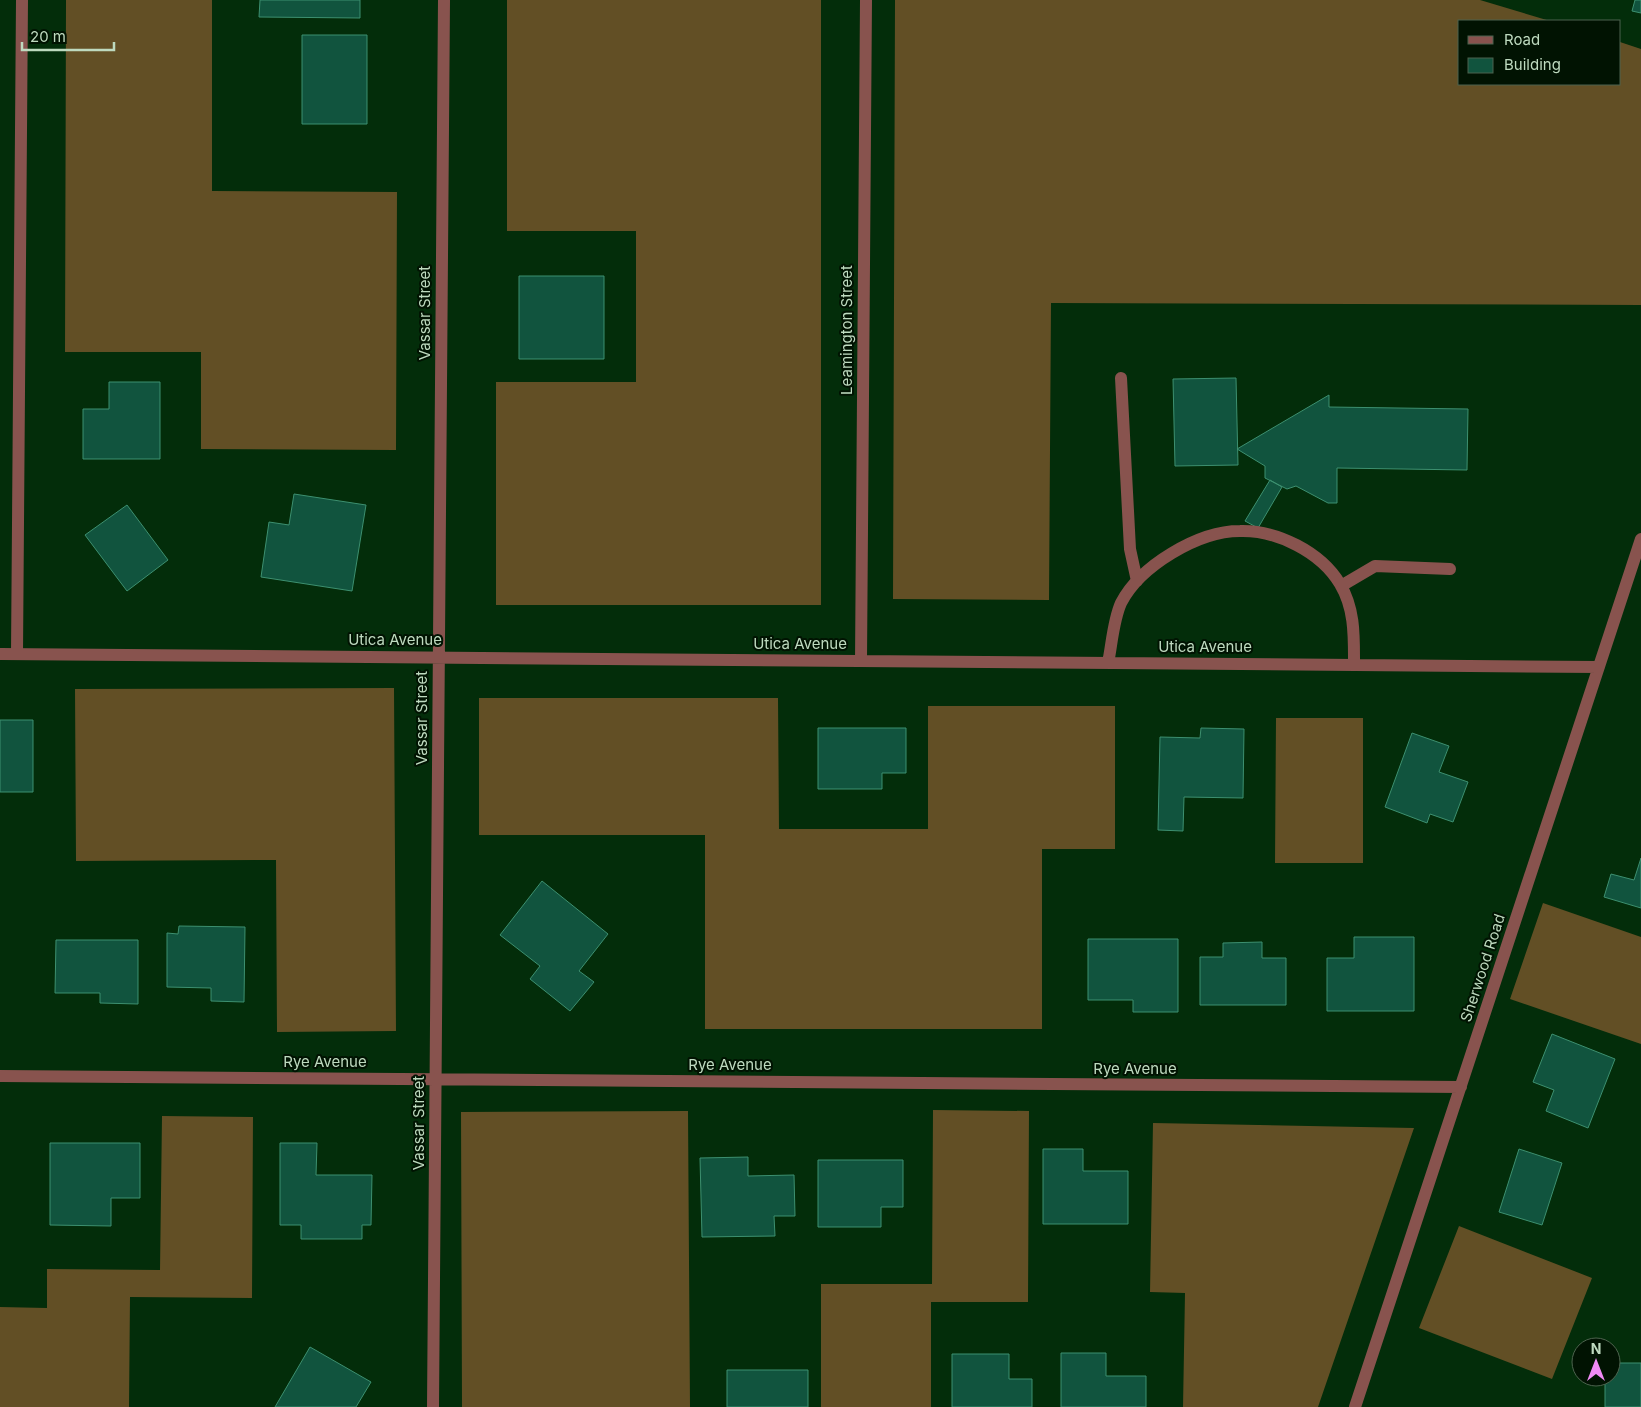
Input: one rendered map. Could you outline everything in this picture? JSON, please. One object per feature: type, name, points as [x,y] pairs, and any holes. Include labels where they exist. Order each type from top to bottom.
[{"type":"street","points":[[17,654],[22,0]]},
{"type":"street","name":"Vassar Street","points":[[433,1407],[444,0]]},
{"type":"street","name":"Leamington Street","points":[[861,661],[866,0]]},
{"type":"street","points":[[1121,378],[1130,549],[1137,581]]},
{"type":"street","points":[[1108,663],[1120,605],[1147,570],[1193,543],[1220,533],[1240,531],[1260,533],[1284,540],[1303,549],[1326,566],[1341,586],[1350,606],[1354,630],[1354,665]]},
{"type":"street","name":"Sherwood Road","points":[[1355,1407],[1641,539]]},
{"type":"street","points":[[1341,586],[1374,566],[1450,569]]},
{"type":"street","name":"Utica Avenue","points":[[0,654],[1599,667]]},
{"type":"street","name":"Rye Avenue","points":[[0,1076],[1461,1088]]},
{"type":"shaded area","points":[[66,0],[212,0],[212,191],[397,192],[396,450],[201,449],[201,352],[65,352]]},
{"type":"shaded area","points":[[507,0],[821,0],[821,605],[496,605],[496,382],[636,382],[636,231],[507,231]]},
{"type":"shaded area","points":[[895,0],[1480,0],[1547,20],[1458,20],[1458,85],[1621,85],[1621,42],[1641,49],[1641,305],[1051,303],[1049,600],[893,599]]},
{"type":"shaded area","points":[[394,688],[396,1031],[277,1032],[276,860],[76,861],[75,689]]},
{"type":"shaded area","points":[[479,698],[778,698],[779,829],[928,829],[928,706],[1115,706],[1115,849],[1042,849],[1042,1029],[705,1029],[705,835],[479,835]]},
{"type":"shaded area","points":[[1276,718],[1363,718],[1363,863],[1275,863]]},
{"type":"shaded area","points":[[1543,903],[1641,937],[1641,1044],[1510,999]]},
{"type":"shaded area","points":[[933,1110],[1029,1111],[1028,1302],[931,1302],[931,1407],[821,1407],[821,1284],[932,1284]]},
{"type":"shaded area","points":[[688,1111],[690,1407],[462,1407],[461,1112]]},
{"type":"shaded area","points":[[162,1116],[253,1117],[252,1298],[130,1297],[129,1407],[0,1407],[0,1307],[47,1308],[47,1269],[160,1270]]},
{"type":"shaded area","points":[[1153,1123],[1414,1128],[1318,1407],[1183,1407],[1185,1293],[1150,1292]]},
{"type":"shaded area","points":[[1459,1226],[1592,1278],[1552,1379],[1419,1328]]},
{"type":"building","points":[[260,0],[360,0],[360,18],[259,17]]},
{"type":"building","points":[[1635,0],[1641,0],[1641,13],[1632,11]]},
{"type":"building","points":[[302,35],[367,35],[367,124],[302,124]]},
{"type":"building","points":[[519,276],[604,276],[604,359],[519,359]]},
{"type":"building","points":[[1236,378],[1238,465],[1175,466],[1173,379]]},
{"type":"building","points":[[109,382],[160,382],[160,459],[83,459],[83,409],[109,409]]},
{"type":"building","points":[[1329,395],[1329,407],[1468,409],[1467,470],[1337,468],[1337,503],[1328,503],[1296,486],[1287,489],[1265,478],[1265,466],[1237,449]]},
{"type":"building","points":[[1270,480],[1282,487],[1258,528],[1245,521]]},
{"type":"building","points":[[294,494],[366,505],[352,591],[261,577],[269,522],[289,525]]},
{"type":"building","points":[[127,505],[168,560],[127,591],[85,535]]},
{"type":"building","points":[[0,720],[33,720],[33,792],[0,792]]},
{"type":"building","points":[[818,728],[906,728],[906,773],[882,773],[882,789],[818,789]]},
{"type":"building","points":[[1201,728],[1244,729],[1243,798],[1184,797],[1183,831],[1158,830],[1160,737],[1200,738]]},
{"type":"building","points":[[1412,733],[1449,746],[1439,772],[1468,782],[1453,822],[1430,814],[1427,823],[1385,807]]},
{"type":"building","points":[[1641,858],[1641,908],[1604,897],[1611,874],[1634,880]]},
{"type":"building","points":[[542,881],[608,934],[579,971],[594,982],[570,1011],[530,979],[540,966],[500,935]]},
{"type":"building","points":[[179,926],[245,927],[244,1002],[211,1001],[211,988],[167,987],[167,933],[178,934]]},
{"type":"building","points":[[1354,937],[1414,937],[1414,1011],[1327,1011],[1327,958],[1354,958]]},
{"type":"building","points":[[1088,939],[1178,939],[1178,1012],[1133,1012],[1133,1000],[1088,1000]]},
{"type":"building","points":[[56,940],[138,940],[138,1004],[100,1003],[100,993],[55,993]]},
{"type":"building","points":[[1262,942],[1262,958],[1286,958],[1286,1005],[1200,1005],[1200,957],[1223,957],[1223,943]]},
{"type":"building","points":[[1552,1034],[1615,1059],[1588,1128],[1546,1111],[1554,1090],[1533,1082]]},
{"type":"building","points":[[50,1143],[140,1143],[140,1198],[111,1198],[111,1226],[50,1225]]},
{"type":"building","points":[[280,1143],[317,1143],[316,1175],[372,1175],[371,1225],[362,1225],[362,1239],[301,1239],[301,1225],[280,1225]]},
{"type":"building","points":[[1043,1149],[1083,1149],[1083,1171],[1128,1171],[1128,1224],[1043,1224]]},
{"type":"building","points":[[1519,1149],[1562,1163],[1542,1225],[1499,1212]]},
{"type":"building","points":[[748,1157],[748,1176],[794,1175],[795,1216],[774,1216],[775,1236],[702,1237],[700,1158]]},
{"type":"building","points":[[818,1160],[903,1160],[903,1207],[881,1207],[881,1227],[818,1227]]},
{"type":"building","points":[[310,1347],[371,1382],[356,1407],[275,1407]]},
{"type":"building","points":[[1061,1353],[1106,1353],[1106,1376],[1146,1376],[1146,1407],[1061,1407]]},
{"type":"building","points":[[952,1354],[1009,1354],[1009,1379],[1032,1379],[1032,1407],[952,1407]]},
{"type":"building","points":[[1621,1363],[1641,1363],[1641,1407],[1605,1407],[1605,1387],[1621,1387]]},
{"type":"building","points":[[727,1370],[808,1370],[808,1407],[727,1407]]}]
